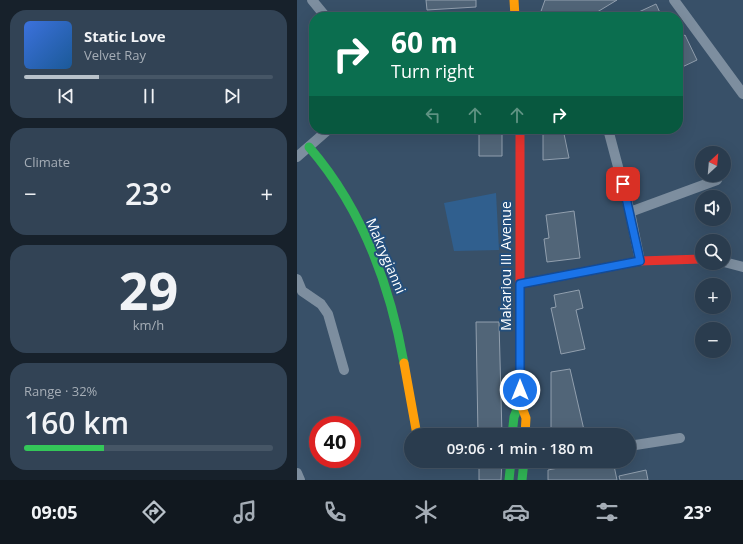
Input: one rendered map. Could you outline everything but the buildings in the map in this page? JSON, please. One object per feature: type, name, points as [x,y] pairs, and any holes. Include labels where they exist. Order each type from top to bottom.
[{"type":"street","points":[[312,0],[322,12]]},
{"type":"street","points":[[514,0],[515,12]]},
{"type":"street","points":[[674,0],[683,12]]},
{"type":"street","points":[[683,12],[743,94]]},
{"type":"street","points":[[297,157],[324,134]]},
{"type":"street","name":"Makariou III Avenue","points":[[520,134],[520,402],[526,418],[525,428]]},
{"type":"street","points":[[609,134],[630,212],[640,261]]},
{"type":"street","name":"Makrygianni","points":[[309,148],[319,158],[337,184],[369,244],[384,279],[393,309],[416,428]]},
{"type":"street","points":[[630,212],[712,182]]},
{"type":"street","points":[[520,284],[640,261],[695,259]]},
{"type":"street","points":[[731,264],[743,267]]},
{"type":"street","points":[[297,279],[302,291],[321,304],[328,314],[344,370]]},
{"type":"street","name":"Makariou III Avenue","points":[[513,428],[514,417],[520,402]]},
{"type":"street","points":[[636,445],[680,438]]},
{"type":"street","points":[[509,480],[510,468]]},
{"type":"street","points":[[522,480],[525,468]]},
{"type":"street","points":[[297,474],[300,480]]},
{"type":"shaded area","points":[[496,193],[499,250],[454,251],[444,203]]},
{"type":"traffic: fast","points":[[309,147],[344,195],[371,248],[391,305],[404,363]]},
{"type":"traffic: fast","points":[[513,428],[514,417],[520,402]]},
{"type":"traffic: fast","points":[[509,480],[510,468]]},
{"type":"traffic: fast","points":[[522,480],[523,468]]},
{"type":"traffic: slow","points":[[514,0],[515,12]]},
{"type":"traffic: slow","points":[[520,296],[520,402],[526,418],[525,428]]},
{"type":"traffic: slow","points":[[404,363],[416,428]]},
{"type":"traffic: jam","points":[[520,134],[520,296]]},
{"type":"traffic: jam","points":[[520,284],[640,261],[695,259]]},
{"type":"route","points":[[520,390],[520,284],[640,261],[623,184]]}]
